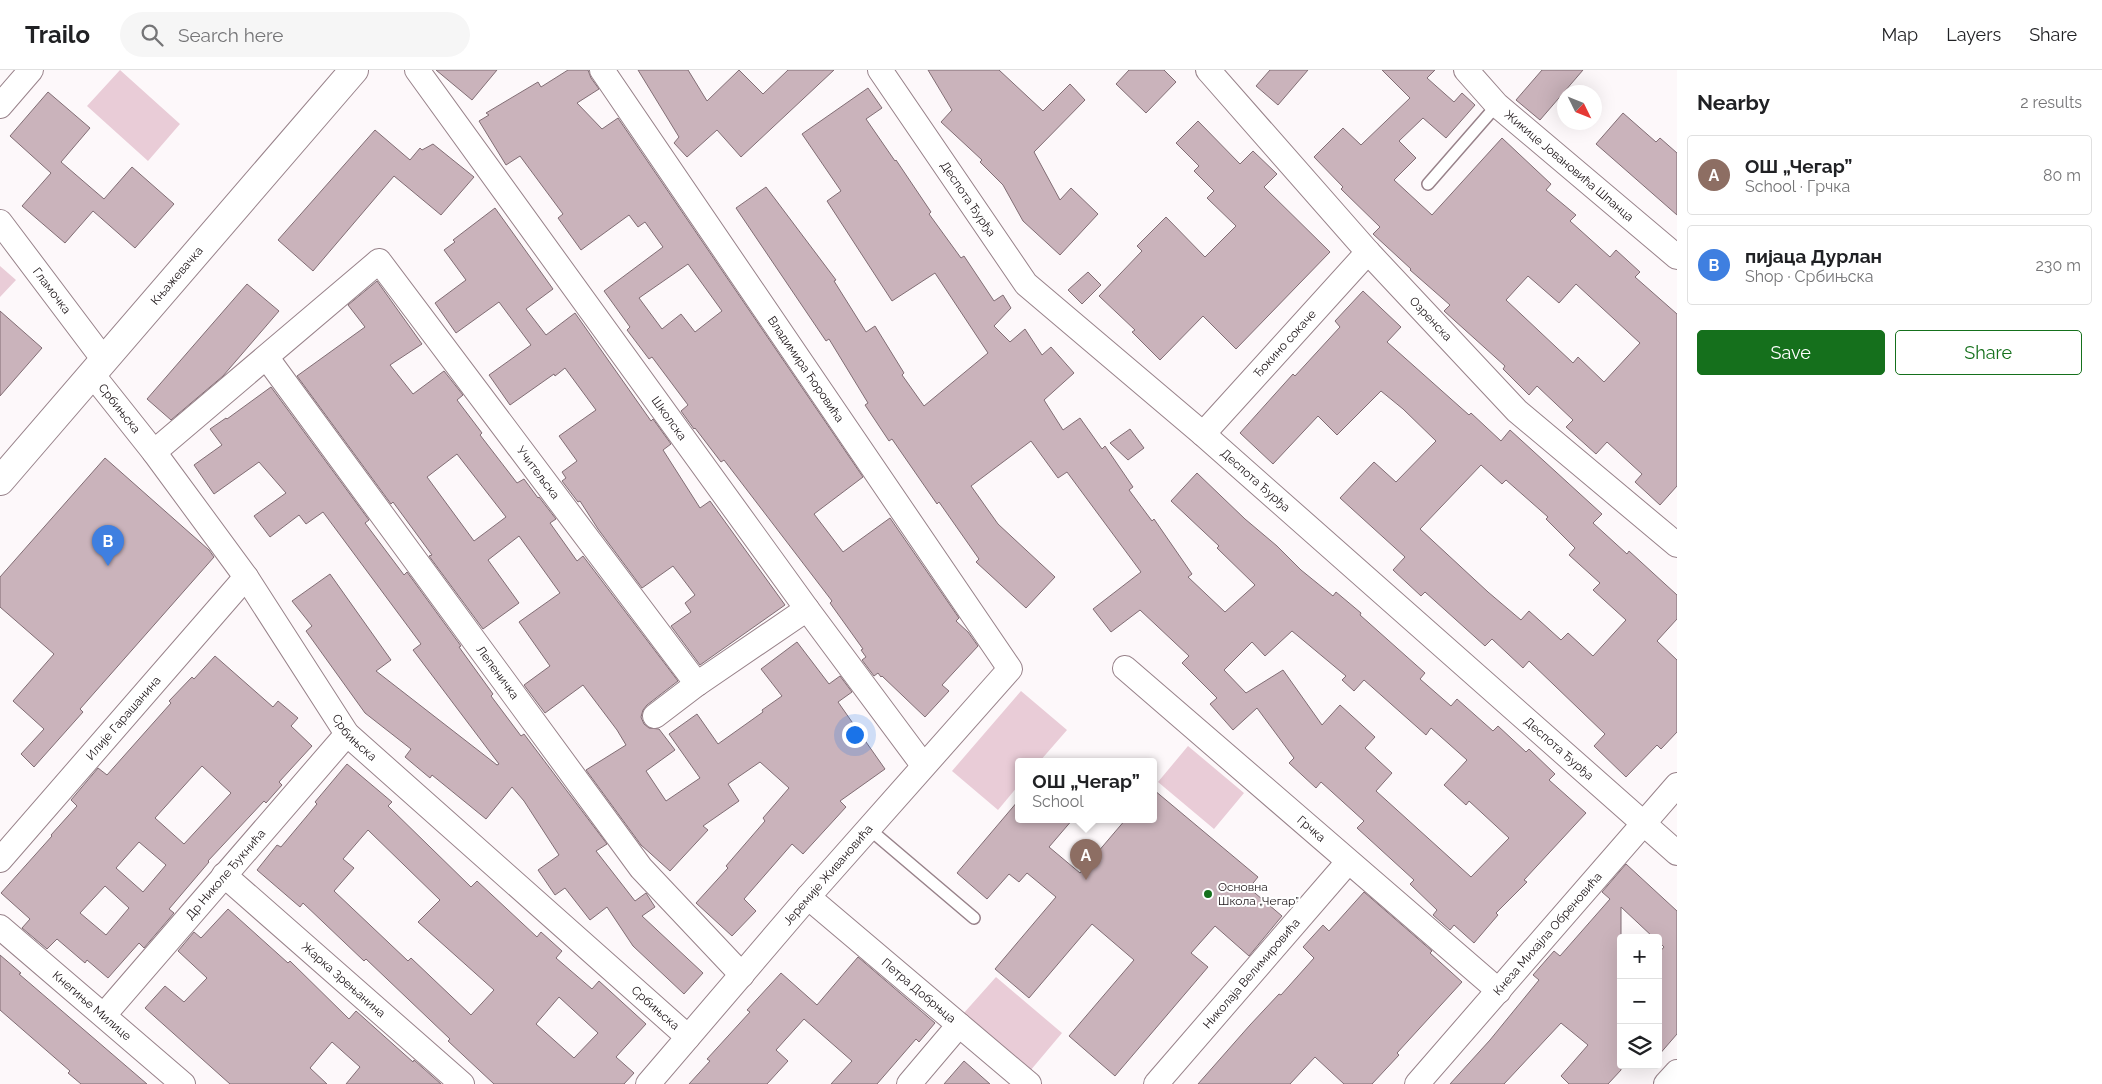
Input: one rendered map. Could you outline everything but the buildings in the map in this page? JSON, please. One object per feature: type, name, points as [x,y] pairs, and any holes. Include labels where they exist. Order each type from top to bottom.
[{"type":"main road","name":"Књажевачка","points":[[0,481],[354,70]]},
{"type":"street","points":[[0,106],[31,70]]},
{"type":"street","name":"Школска","points":[[417,70],[807,609],[923,765]]},
{"type":"street","name":"Владимира Ћоровића","points":[[602,70],[1010,669]]},
{"type":"street","name":"Деспота Ђурђа","points":[[880,70],[1026,284],[1203,434],[1677,853]]},
{"type":"street","name":"Озренска","points":[[1208,70],[1368,252],[1516,411],[1677,545]]},
{"type":"street","name":"Жикице Јовановића Шпанца","points":[[1466,70],[1497,105],[1677,257]]},
{"type":"street","name":"Гламочка","points":[[0,222],[98,367]]},
{"type":"street","name":"Ђокино сокаче","points":[[1203,434],[1368,252]]},
{"type":"street","name":"Учитељска","points":[[267,358],[379,262],[697,684]]},
{"type":"street","points":[[154,452],[267,358]]},
{"type":"street","name":"Лепеничка","points":[[267,358],[641,868],[742,975]]},
{"type":"street","name":"Србињска","points":[[98,367],[154,452],[246,577],[348,734],[688,1037]]},
{"type":"street","name":"Илије Гарашанина","points":[[0,860],[246,577]]},
{"type":"street","points":[[656,716],[697,684],[807,609]]},
{"type":"street","name":"Грчка","points":[[1125,668],[1498,991]]},
{"type":"street","name":"Јеремије Живановића","points":[[648,1084],[868,828],[1010,669]]},
{"type":"street","name":"Др Николе Ђукнића","points":[[104,1015],[348,734]]},
{"type":"street","name":"Кнеза Михајла Обреновића","points":[[1418,1084],[1677,785]]},
{"type":"street","name":"Николаја Велимировића","points":[[1156,1084],[1348,862]]},
{"type":"street","name":"Жарка Зрењанина","points":[[224,875],[462,1084]]},
{"type":"street","name":"Петра Добрњца","points":[[808,897],[1029,1084]]},
{"type":"street","name":"Кнегиње Милице","points":[[0,927],[183,1084]]},
{"type":"street","points":[[909,1084],[959,1025]]},
{"type":"street","points":[[1666,1084],[1677,1072]]},
{"type":"lane","points":[[1428,184],[1497,105]]},
{"type":"lane","points":[[868,828],[974,918]]},
{"type":"shaded area","points":[[120,70],[180,124],[148,161],[87,106]]},
{"type":"shaded area","points":[[0,266],[16,280],[0,297]]},
{"type":"shaded area","points":[[1021,691],[1067,730],[1043,758],[1015,758],[1015,790],[998,810],[952,771]]},
{"type":"shaded area","points":[[1188,746],[1244,793],[1214,829],[1158,782]]},
{"type":"shaded area","points":[[996,977],[1062,1033],[1030,1071],[963,1014]]},
{"type":"place","name":"пијаца Дурлан","points":[[108,566]]},
{"type":"place","name":"ОШ „Чегар”","points":[[1086,880]]},
{"type":"place","name":"Основна Школа „Чегар”","points":[[1208,894]]}]
